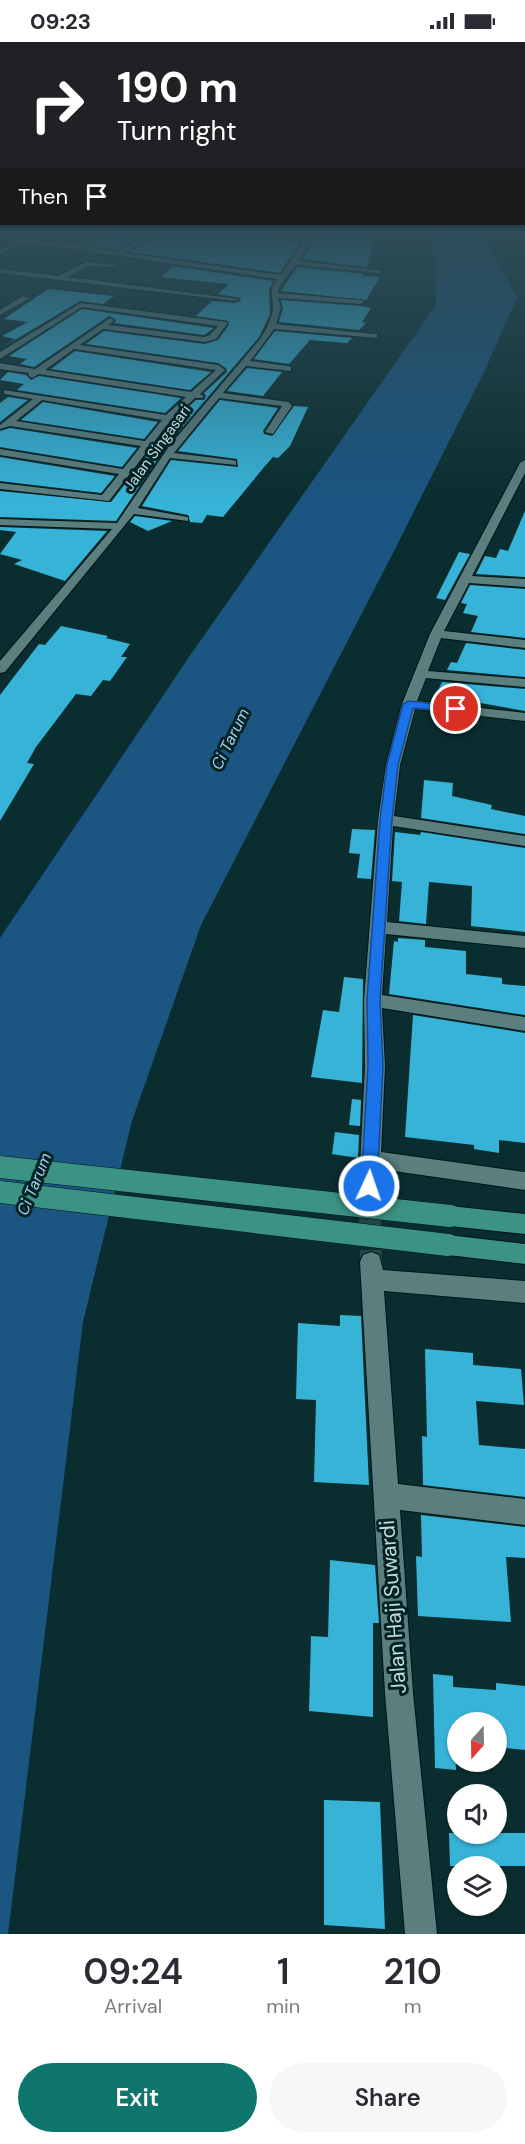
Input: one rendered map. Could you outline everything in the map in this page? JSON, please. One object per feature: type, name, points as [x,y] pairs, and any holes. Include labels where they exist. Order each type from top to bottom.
[{"type":"main road","points":[[0,1167],[525,1224]]},
{"type":"main road","points":[[0,1192],[525,1254]]},
{"type":"street","points":[[0,356],[52,323]]},
{"type":"street","points":[[26,378],[105,323]]},
{"type":"street","points":[[101,326],[205,340],[213,337],[223,325],[219,323]]},
{"type":"street","points":[[272,326],[374,336]]},
{"type":"street","name":"Jalan Singasari","points":[[0,669],[120,526],[168,455],[272,326]]},
{"type":"street","points":[[0,486],[100,500],[108,497],[168,418],[220,369],[71,346]]},
{"type":"street","points":[[244,363],[288,369]]},
{"type":"street","points":[[0,366],[191,395],[286,404],[287,406],[270,432]]},
{"type":"street","points":[[4,394],[17,385]]},
{"type":"street","points":[[4,394],[41,397],[168,418]]},
{"type":"street","points":[[4,426],[41,397]]},
{"type":"street","points":[[4,426],[147,444]]},
{"type":"street","points":[[0,452],[126,472]]},
{"type":"street","points":[[168,455],[232,463]]},
{"type":"street","points":[[369,1186],[375,1066],[374,1000],[378,927],[386,820],[393,765],[409,704],[436,634],[525,463]]},
{"type":"street","points":[[131,510],[184,519]]},
{"type":"street","points":[[0,522],[120,526]]},
{"type":"street","points":[[466,579],[525,583]]},
{"type":"street","points":[[436,634],[525,644]]},
{"type":"street","points":[[421,674],[525,683]]},
{"type":"street","points":[[409,704],[525,717]]},
{"type":"street","points":[[386,820],[525,841]]},
{"type":"street","points":[[378,927],[525,942]]},
{"type":"street","points":[[374,1000],[525,1024]]},
{"type":"street","points":[[370,1159],[525,1181]]},
{"type":"street","name":"Jalan Haji Suwardi","points":[[421,1934],[399,1693],[373,1271],[525,1292]]},
{"type":"street","points":[[385,1495],[525,1512]]},
{"type":"water","name":"Ci Tarum","points":[[423,323],[505,323],[485,370],[393,553],[201,925],[132,1121],[83,1322],[8,1934],[0,1934],[0,938],[189,657]]},
{"type":"building","points":[[26,323],[43,323],[3,347],[15,339],[2,336]]},
{"type":"building","points":[[60,323],[98,323],[34,367],[20,364],[27,359],[9,356]]},
{"type":"building","points":[[116,323],[181,323],[214,328],[204,335]]},
{"type":"building","points":[[266,323],[259,337],[168,444],[116,521],[0,517],[0,491],[111,502],[173,422],[196,400],[204,400],[206,396],[204,393],[227,372],[226,368],[218,363],[86,344],[104,331],[205,344],[218,340],[229,325]]},
{"type":"building","points":[[292,323],[366,323],[359,330]]},
{"type":"building","points":[[275,331],[352,338],[347,343],[310,340],[289,364],[254,359]]},
{"type":"building","points":[[75,351],[211,372],[190,390],[51,369]]},
{"type":"building","points":[[247,368],[282,372],[263,396],[227,391]]},
{"type":"building","points":[[8,372],[26,375],[31,380],[39,376],[181,398],[165,413],[17,390],[24,384],[0,380]]},
{"type":"building","points":[[8,397],[28,400],[0,422],[0,403]]},
{"type":"building","points":[[220,400],[278,408],[263,431],[264,434],[272,436],[294,406],[308,407],[290,446],[278,458],[273,457],[223,517],[207,515],[202,523],[190,522],[188,515],[142,506],[171,460],[238,467],[237,459],[178,451]]},
{"type":"building","points":[[43,402],[158,422],[144,439],[21,420]]},
{"type":"building","points":[[10,428],[137,448],[122,467],[0,447],[0,431]]},
{"type":"building","points":[[0,457],[115,476],[101,493],[0,481]]},
{"type":"building","points":[[525,511],[525,577],[476,574],[485,556],[496,558],[500,549],[508,551]]},
{"type":"building","points":[[135,516],[172,521],[148,531],[130,522]]},
{"type":"building","points":[[0,527],[107,531],[65,581],[14,564],[22,560],[0,554],[16,532],[0,530]]},
{"type":"building","points":[[459,552],[470,554],[445,600],[436,598]]},
{"type":"building","points":[[470,585],[525,589],[525,638],[471,632],[478,616],[463,613],[467,604],[461,603]]},
{"type":"building","points":[[61,626],[108,636],[106,638],[130,644],[121,657],[127,657],[110,681],[103,680],[91,696],[76,694],[36,747],[27,763],[34,764],[0,821],[0,695],[39,644],[45,645]]},
{"type":"building","points":[[466,643],[525,650],[525,677],[447,670],[451,662],[457,663]]},
{"type":"building","points":[[442,682],[525,689],[525,711],[475,702],[474,705],[433,701]]},
{"type":"building","points":[[424,780],[453,783],[452,796],[492,805],[491,809],[525,816],[525,834],[421,818]]},
{"type":"building","points":[[352,829],[375,830],[371,879],[357,878],[360,854],[349,853]]},
{"type":"building","points":[[395,832],[420,835],[421,832],[525,848],[525,932],[471,926],[472,886],[429,882],[426,924],[399,921],[402,882],[392,881]]},
{"type":"building","points":[[398,938],[425,940],[425,947],[466,951],[466,974],[502,978],[502,984],[525,986],[525,1015],[389,994],[394,941],[398,942]]},
{"type":"building","points":[[344,977],[363,979],[362,1083],[311,1077],[323,1010],[339,1012]]},
{"type":"building","points":[[413,1015],[525,1033],[525,1143],[499,1140],[499,1153],[474,1149],[474,1145],[405,1137]]},
{"type":"building","points":[[352,1099],[361,1100],[360,1126],[349,1125]]},
{"type":"building","points":[[335,1132],[359,1135],[358,1158],[332,1154]]},
{"type":"building","points":[[340,1315],[361,1316],[369,1485],[314,1482],[316,1400],[296,1399],[298,1323],[340,1326]]},
{"type":"building","points":[[425,1349],[473,1353],[473,1365],[521,1369],[524,1405],[476,1401],[479,1445],[525,1449],[525,1497],[423,1485],[422,1436],[427,1437]]},
{"type":"building","points":[[421,1515],[525,1527],[525,1558],[506,1557],[511,1622],[418,1616],[416,1556],[422,1557]]},
{"type":"building","points":[[330,1560],[375,1565],[379,1623],[373,1623],[373,1717],[309,1711],[311,1636],[328,1637]]},
{"type":"building","points":[[433,1674],[453,1676],[453,1687],[496,1690],[496,1683],[525,1686],[525,1750],[507,1748],[507,1712],[447,1712],[447,1769],[435,1768]]},
{"type":"building","points":[[324,1800],[380,1802],[385,1929],[324,1925]]},
{"type":"building","points":[[507,1833],[525,1833],[525,1866],[507,1866],[507,1856],[450,1856],[449,1844],[507,1844]]},
{"type":"tunnel","points":[[369,1186],[371,1262]]},
{"type":"route","points":[[369,1186],[375,1066],[374,1000],[378,927],[386,820],[393,765],[409,704],[456,709]]}]
